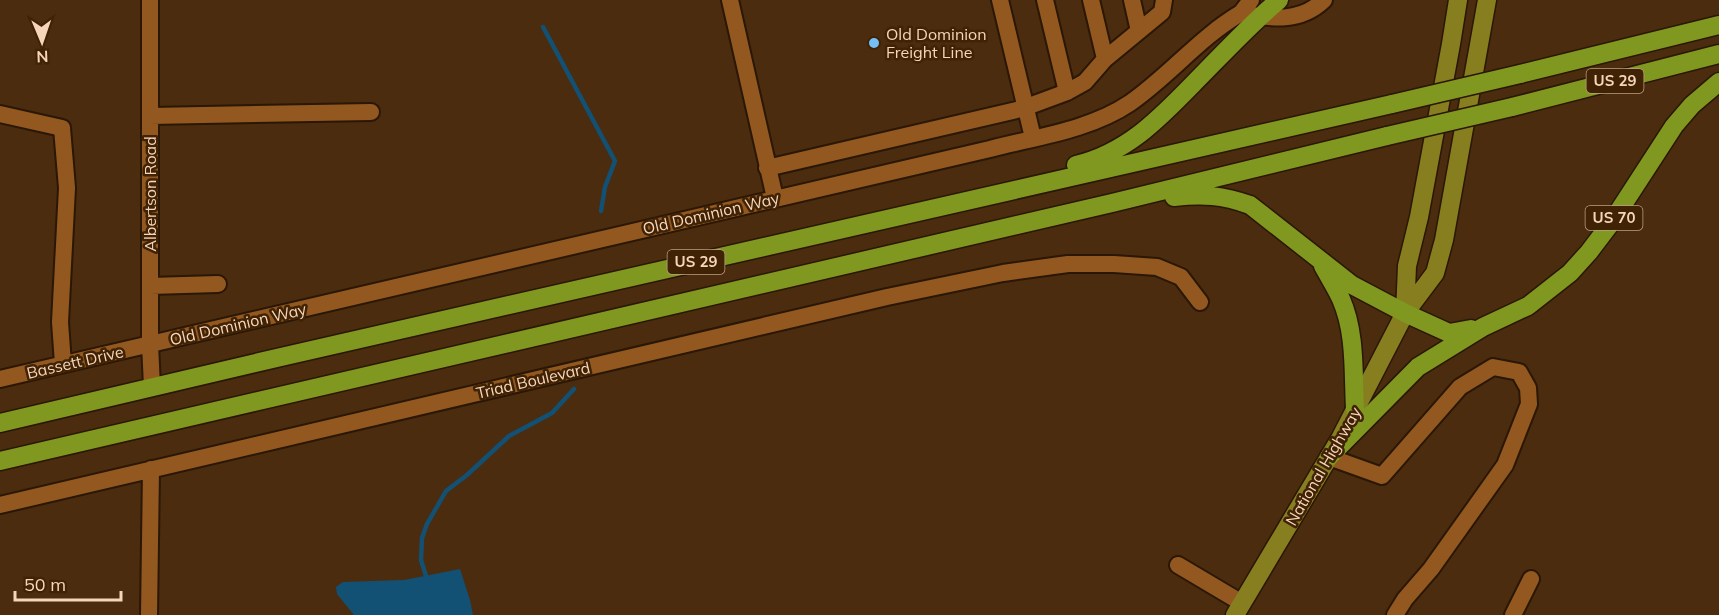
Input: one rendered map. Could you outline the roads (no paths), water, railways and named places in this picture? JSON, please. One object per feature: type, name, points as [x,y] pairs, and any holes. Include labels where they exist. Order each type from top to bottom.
[{"type":"highway","points":[[930,209],[1047,172],[1091,161],[1129,142],[1153,125],[1251,10],[1279,0]]},
{"type":"highway","name":"US 29","points":[[0,423],[1392,104],[1719,26]]},
{"type":"highway","name":"US 29","points":[[0,461],[1112,203],[1512,107],[1719,54]]},
{"type":"highway","name":"US 70","points":[[1483,327],[1528,306],[1570,273],[1611,223],[1674,126],[1692,105],[1719,82]]},
{"type":"highway","points":[[1112,203],[1200,195],[1231,198],[1250,205],[1352,285],[1405,313],[1449,333],[1483,327]]},
{"type":"highway","points":[[1319,259],[1341,300],[1347,320],[1352,343],[1355,409]]},
{"type":"highway","points":[[1329,457],[1419,367],[1483,327]]},
{"type":"main road","name":"National Highway","points":[[1405,313],[1407,266],[1428,171],[1458,0]]},
{"type":"main road","name":"National Highway","points":[[1239,609],[1329,457],[1405,313],[1435,273],[1444,240],[1487,0]]},
{"type":"street","name":"Albertson Road","points":[[150,0],[152,387]]},
{"type":"street","points":[[730,0],[775,198]]},
{"type":"street","points":[[1000,0],[1033,138]]},
{"type":"street","points":[[1045,0],[1067,92]]},
{"type":"street","points":[[1091,0],[1106,60]]},
{"type":"street","points":[[1132,0],[1139,31]]},
{"type":"street","points":[[767,168],[1021,109],[1026,105],[1067,92],[1085,82],[1106,60],[1162,12],[1164,0]]},
{"type":"street","points":[[1251,10],[1297,16],[1307,13],[1324,0]]},
{"type":"street","name":"Old Dominion Way","points":[[150,344],[1076,127],[1127,105],[1155,85],[1225,22],[1251,10]]},
{"type":"street","points":[[150,116],[371,112]]},
{"type":"street","points":[[0,114],[4,113],[62,128],[67,188],[60,322],[63,364]]},
{"type":"street","name":"Triad Boulevard","points":[[0,505],[886,297],[1003,273],[1068,264],[1157,267],[1181,277],[1200,302]]},
{"type":"street","points":[[150,286],[218,284]]},
{"type":"street","name":"Bassett Drive","points":[[0,379],[150,344]]},
{"type":"street","points":[[1329,457],[1382,476],[1460,387],[1493,367],[1519,372],[1528,388],[1529,404],[1505,465],[1431,569],[1405,599],[1395,615]]},
{"type":"street","points":[[149,615],[151,469]]},
{"type":"street","points":[[1178,565],[1239,609]]},
{"type":"street","points":[[1514,615],[1531,579]]},
{"type":"water","points":[[460,569],[473,615],[354,615],[337,594],[336,587],[343,582],[404,580]]},
{"type":"waterway","points":[[543,27],[615,161],[605,187],[601,211]]},
{"type":"waterway","points":[[426,580],[421,560],[422,538],[427,524],[446,491],[509,436],[552,413],[574,389]]},
{"type":"place","name":"Old Dominion Freight Line","points":[[874,43]]}]
